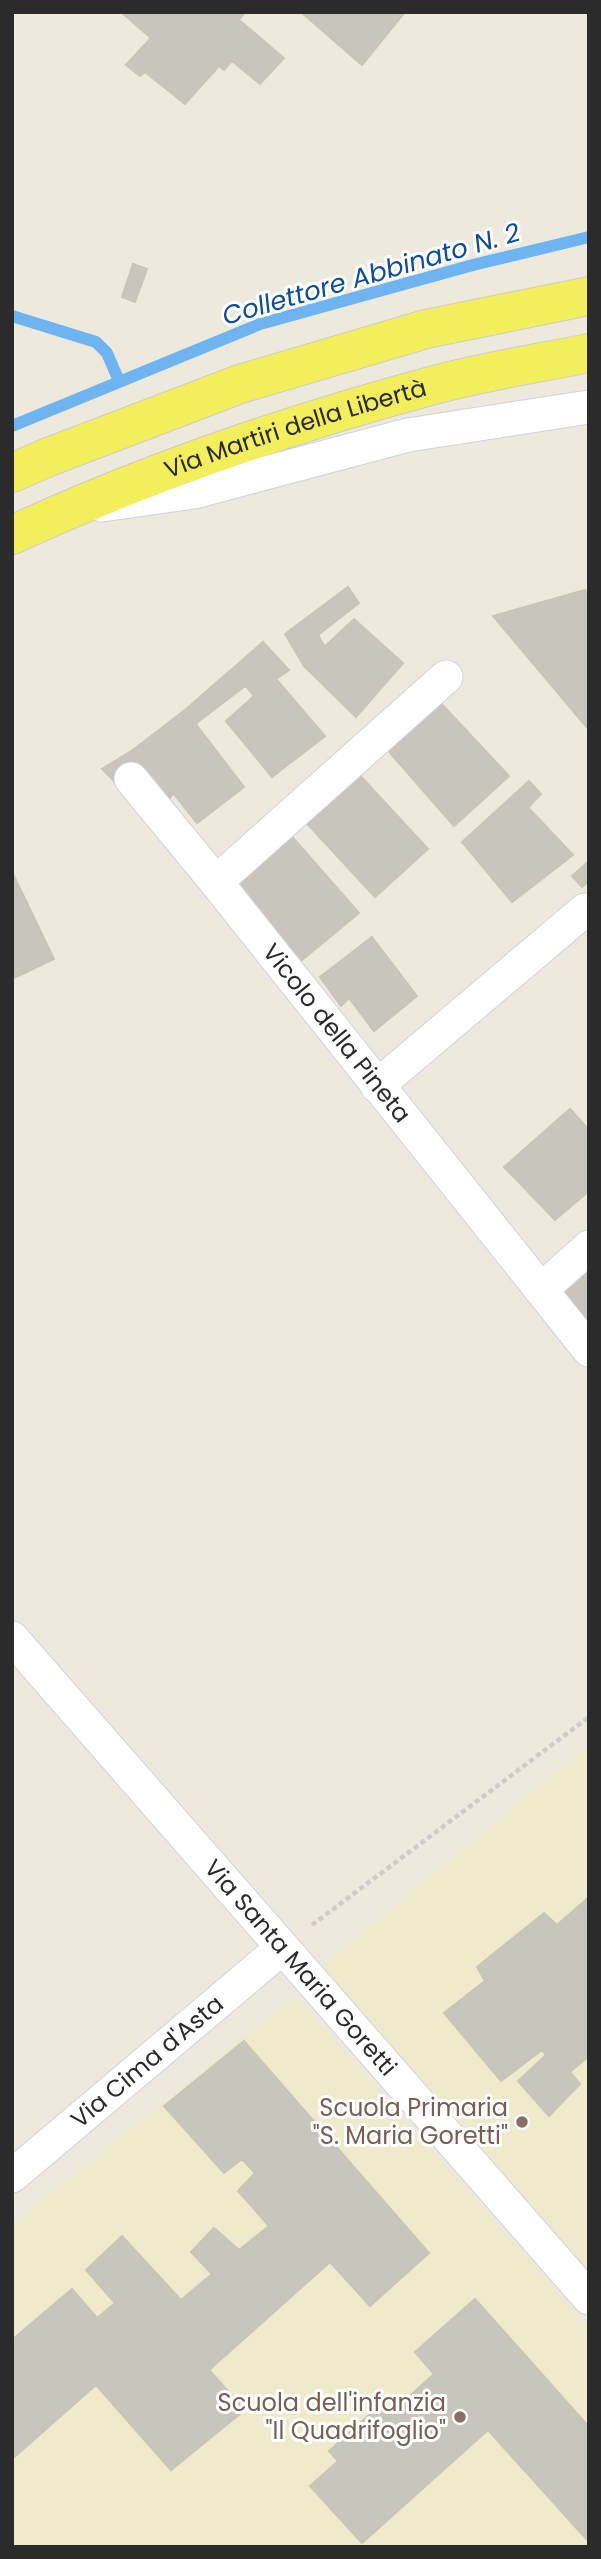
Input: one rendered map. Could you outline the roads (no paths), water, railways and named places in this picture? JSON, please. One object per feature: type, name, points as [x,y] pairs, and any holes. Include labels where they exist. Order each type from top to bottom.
[{"type":"main road","points":[[12,474],[240,384],[426,329],[589,296]]},
{"type":"main road","name":"Via Martiri della Libertà","points":[[12,535],[68,509],[257,437],[440,383],[589,353]]},
{"type":"street","points":[[68,509],[194,492],[408,435],[589,407]]},
{"type":"street","points":[[216,881],[446,677]]},
{"type":"street","name":"Vicolo della Pineta","points":[[131,779],[216,881],[589,1350]]},
{"type":"street","points":[[377,1086],[585,910]]},
{"type":"street","points":[[541,1290],[589,1247]]},
{"type":"street","name":"Via Santa Maria Goretti","points":[[12,1638],[589,2298]]},
{"type":"street","name":"Via Cima d'Asta","points":[[12,2176],[282,1948]]},
{"type":"waterway","name":"Collettore Abbinato N. 2","points":[[12,426],[260,324],[473,265],[589,237]]},
{"type":"waterway","points":[[12,316],[96,342],[107,353],[119,381]]},
{"type":"place","name":"Scuola Primaria \"S. Maria Goretti\"","points":[[522,2122]]},
{"type":"place","name":"Scuola dell'infanzia \"Il Quadrifoglio\"","points":[[460,2417]]}]
